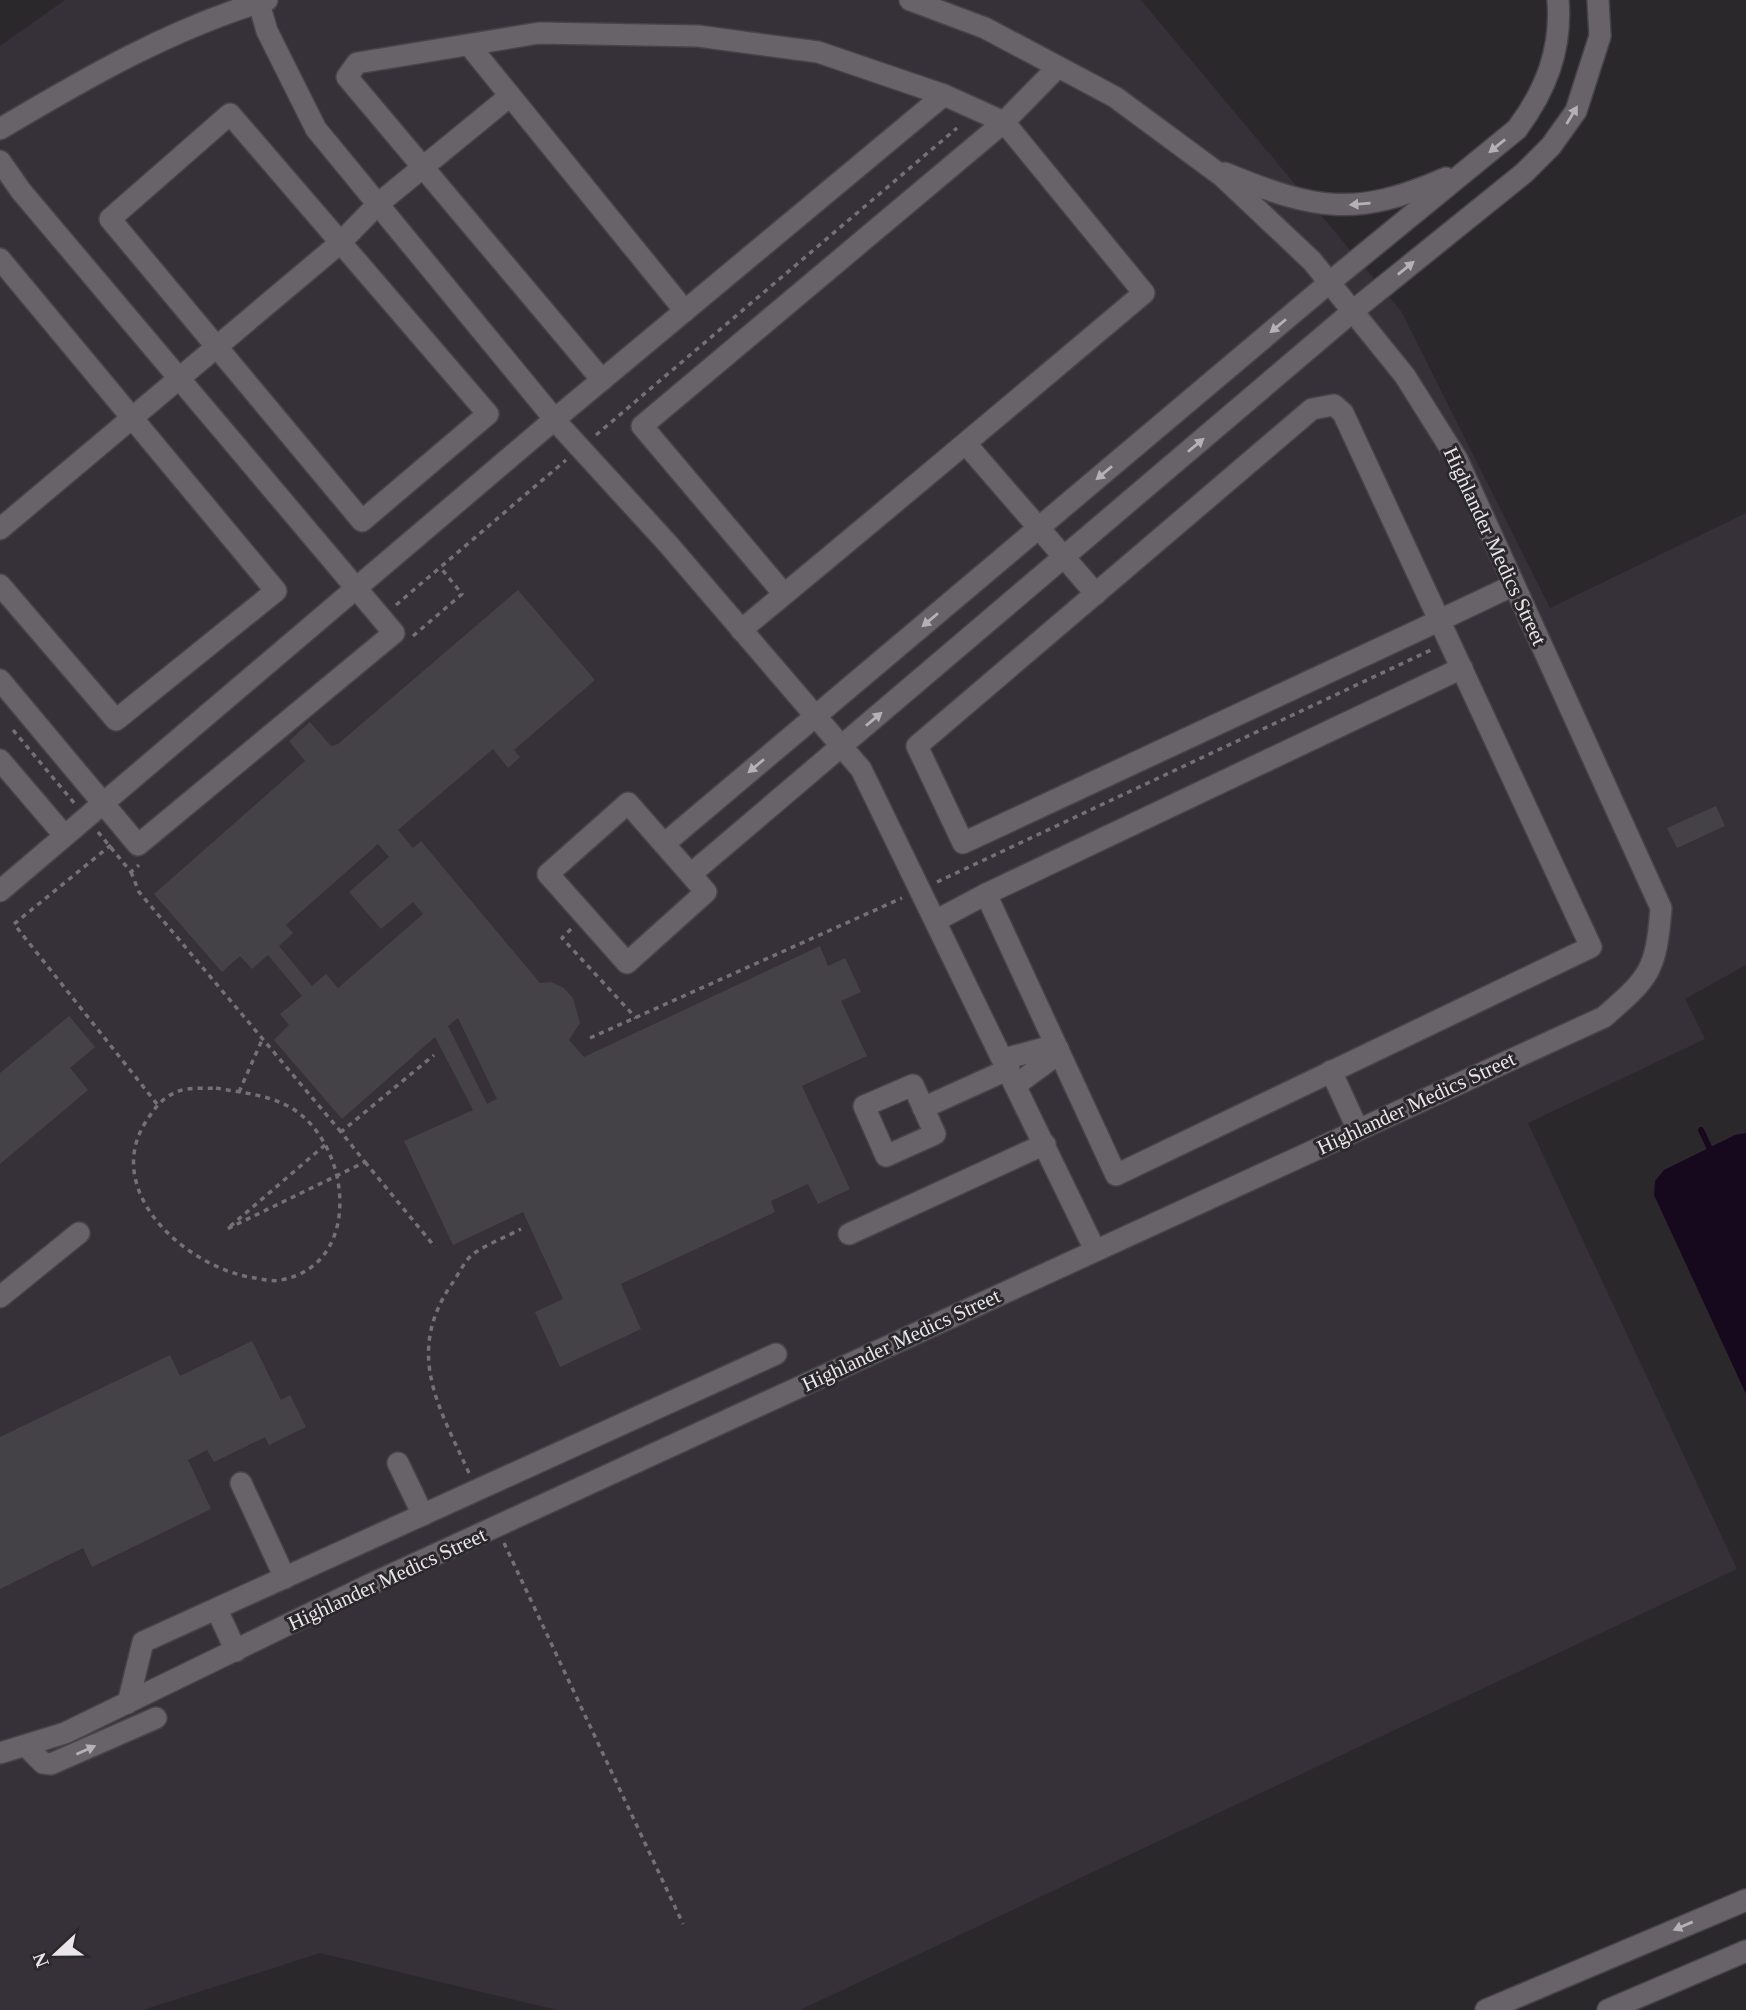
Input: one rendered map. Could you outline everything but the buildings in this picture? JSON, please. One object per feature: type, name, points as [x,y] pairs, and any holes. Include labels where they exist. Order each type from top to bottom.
[{"type":"street","name":"Highlander Medics Street","points":[[0,1753],[27,1747],[65,1733],[496,1527],[1604,1017],[1643,983],[1658,950],[1661,908],[1457,459],[1405,376],[1312,261],[1209,167],[1115,97],[985,28],[910,0]]},
{"type":"street","points":[[664,844],[1330,282],[1517,130],[1535,105],[1553,64],[1560,28],[1558,0]]},
{"type":"street","points":[[691,874],[1353,312],[1524,173],[1551,146],[1576,111],[1593,65],[1600,36],[1598,0]]},
{"type":"street","points":[[0,129],[66,89],[190,25],[261,1],[267,31],[316,129],[555,419],[861,769],[922,889],[1095,1250]]},
{"type":"street","points":[[603,380],[347,77],[357,63],[539,33],[698,36],[818,52],[944,95],[1004,122],[1144,293],[741,630]]},
{"type":"street","points":[[469,45],[685,311]]},
{"type":"street","points":[[784,594],[642,426],[1004,122],[1058,67]]},
{"type":"street","points":[[0,891],[555,419],[944,95]]},
{"type":"street","points":[[0,529],[340,243],[378,204],[510,96]]},
{"type":"street","points":[[230,114],[488,414],[362,520],[216,346],[110,219],[230,114]]},
{"type":"street","points":[[0,161],[21,191],[394,632],[138,845],[0,680]]},
{"type":"street","points":[[1209,167],[1292,198],[1329,206],[1378,202],[1423,188],[1470,167]]},
{"type":"street","points":[[0,259],[276,591],[116,720],[0,585]]},
{"type":"street","points":[[986,894],[1055,1051],[1116,1175],[1591,947],[1440,620],[1343,413],[1334,405],[1312,409],[917,746],[963,842],[1440,620],[1514,585]]},
{"type":"street","points":[[965,444],[1096,594]]},
{"type":"street","points":[[937,920],[986,894],[1462,668]]},
{"type":"street","points":[[0,760],[64,835]]},
{"type":"street","points":[[628,803],[691,874],[706,892],[627,963],[548,874],[628,803]]},
{"type":"street","points":[[923,1108],[1010,1071],[1051,1059],[1055,1051]]},
{"type":"street","points":[[1331,1071],[1358,1130]]},
{"type":"street","points":[[849,1234],[1045,1144]]},
{"type":"street","points":[[0,1297],[79,1233]]},
{"type":"street","points":[[128,1703],[143,1642],[776,1354]]},
{"type":"street","points":[[398,1463],[423,1515]]},
{"type":"street","points":[[241,1483],[285,1578]]},
{"type":"street","points":[[217,1610],[236,1651]]},
{"type":"street","points":[[27,1747],[43,1763],[51,1764],[156,1718]]},
{"type":"street","points":[[1486,2010],[1746,1900]]},
{"type":"street","points":[[1608,2010],[1746,1951]]},
{"type":"path","points":[[381,617],[957,128]]},
{"type":"path","points":[[590,1038],[922,889],[1436,648]]},
{"type":"path","points":[[127,832],[14,924],[158,1104]]},
{"type":"path","points":[[131,872],[139,892],[435,1247]]},
{"type":"path","points":[[585,916],[562,938],[636,1018]]},
{"type":"path","points":[[239,1092],[263,1039]]},
{"type":"path","points":[[341,1132],[434,1055]]},
{"type":"path","points":[[216,1088],[266,1097],[298,1112],[325,1144],[337,1177],[342,1215],[331,1247],[311,1268],[280,1281],[234,1275],[199,1260],[166,1233],[142,1199],[133,1170],[135,1139],[158,1104],[180,1090],[216,1088]]},
{"type":"path","points":[[325,1144],[227,1229],[365,1162]]},
{"type":"path","points":[[477,1490],[437,1402],[429,1372],[429,1331],[447,1292],[471,1255],[521,1229]]},
{"type":"path","points":[[496,1527],[683,1924]]},
{"type":"shaded area","points":[[65,0],[1141,0],[1401,311],[1550,608],[1746,513],[1746,965],[1685,999],[1705,1039],[1528,1123],[1737,1569],[800,2010],[557,2010],[320,1953],[143,2010],[0,2010],[0,46]]},
{"type":"shaded area","points":[[1746,1133],[1746,1394],[1654,1195],[1655,1181],[1664,1170],[1735,1135]]},
{"type":"waterway","points":[[1701,1130],[1709,1147]]}]
